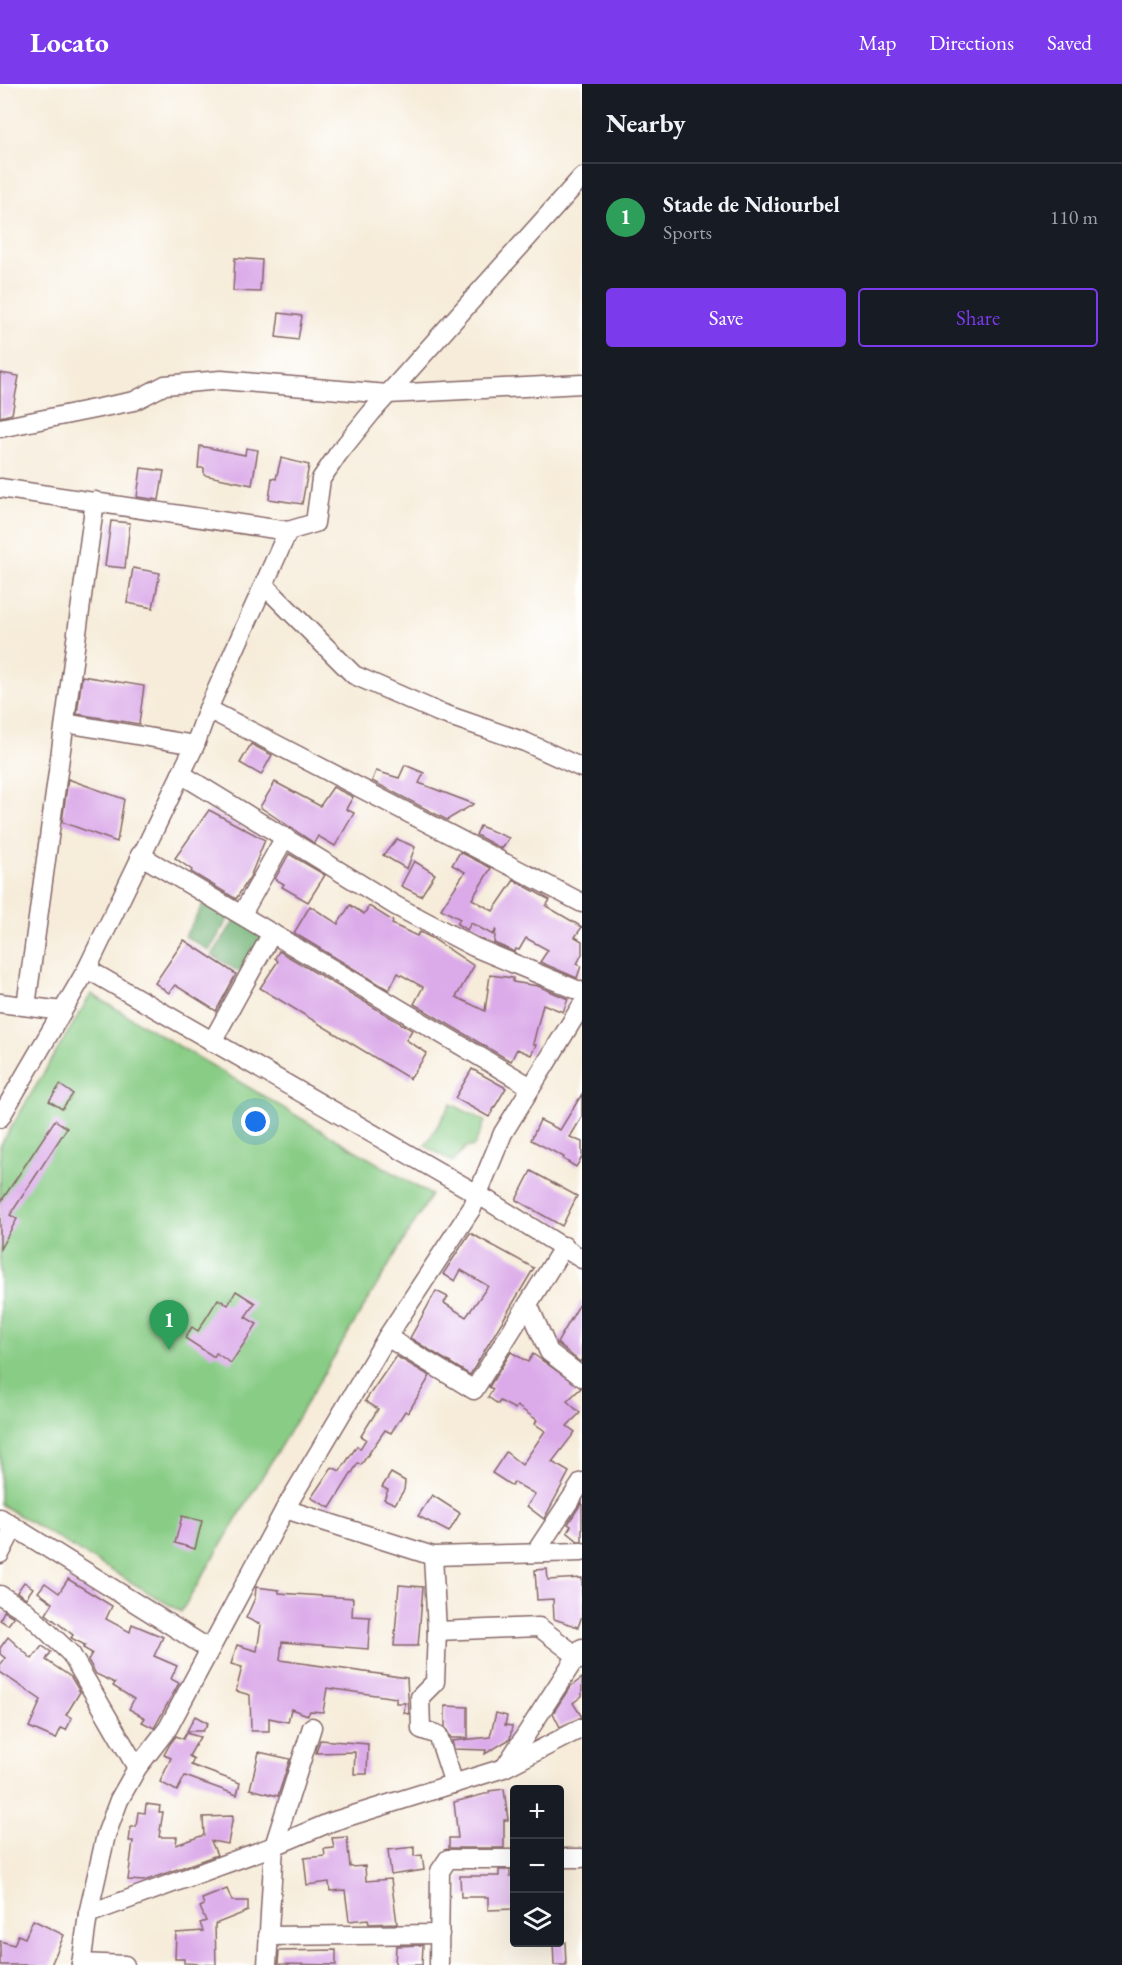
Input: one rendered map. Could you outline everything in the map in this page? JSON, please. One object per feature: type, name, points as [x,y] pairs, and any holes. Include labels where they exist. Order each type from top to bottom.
[{"type":"street","points":[[0,488],[288,531],[315,523],[321,479],[338,454],[388,394],[582,177]]},
{"type":"street","points":[[0,428],[134,401],[165,385],[221,380],[388,394],[582,384]]},
{"type":"street","points":[[26,1006],[95,501]]},
{"type":"street","points":[[0,1118],[87,969],[195,745],[208,709],[288,531]]},
{"type":"street","points":[[265,586],[354,675],[438,712],[525,742],[582,768]]},
{"type":"street","points":[[208,709],[582,903]]},
{"type":"street","points":[[65,723],[195,745]]},
{"type":"street","points":[[181,774],[396,906],[474,946],[582,992]]},
{"type":"street","points":[[242,914],[285,837]]},
{"type":"street","points":[[140,855],[531,1087]]},
{"type":"street","points":[[212,1042],[272,933]]},
{"type":"street","points":[[87,969],[479,1195],[582,1259]]},
{"type":"street","points":[[0,1002],[62,1011]]},
{"type":"street","points":[[125,1965],[79,1962],[106,1835],[119,1800],[137,1768],[168,1728],[285,1509],[387,1337],[464,1221],[479,1195],[495,1147],[582,1005]]},
{"type":"street","points":[[387,1337],[474,1390],[564,1246]]},
{"type":"street","points":[[528,1304],[549,1352],[582,1377]]},
{"type":"street","points":[[535,1553],[582,1482]]},
{"type":"street","points":[[285,1509],[433,1556],[582,1552]]},
{"type":"street","points":[[0,1554],[7,1523],[209,1649]]},
{"type":"street","points":[[433,1556],[437,1631],[435,1682],[420,1697],[421,1729],[438,1735],[453,1784]]},
{"type":"street","points":[[0,1595],[27,1611],[71,1654],[137,1768]]},
{"type":"street","points":[[437,1631],[539,1627],[581,1654],[504,1768]]},
{"type":"street","points":[[267,1965],[274,1846],[312,1727]]},
{"type":"street","points":[[88,1914],[274,1846],[331,1822],[504,1768],[582,1728]]},
{"type":"street","points":[[564,1858],[582,1858]]},
{"type":"street","points":[[439,1965],[440,1871],[448,1859],[510,1859]]},
{"type":"street","points":[[268,1936],[440,1934]]},
{"type":"green space","points":[[205,901],[230,916],[209,951],[185,936]]},
{"type":"green space","points":[[236,918],[263,935],[239,972],[212,955]]},
{"type":"green space","points":[[91,994],[431,1195],[181,1612],[0,1504],[0,1146]]},
{"type":"green space","points":[[451,1104],[485,1121],[474,1146],[465,1148],[453,1162],[425,1146]]},
{"type":"building","points":[[235,258],[262,260],[260,292],[233,291]]},
{"type":"building","points":[[279,313],[302,316],[298,340],[276,337]]},
{"type":"building","points":[[0,373],[19,376],[12,414],[0,417]]},
{"type":"building","points":[[200,446],[245,455],[246,448],[258,450],[252,485],[204,475],[204,468],[198,468]]},
{"type":"building","points":[[281,458],[309,465],[302,504],[269,499],[272,478],[276,479]]},
{"type":"building","points":[[141,468],[164,471],[159,500],[137,497]]},
{"type":"building","points":[[111,521],[130,523],[125,568],[105,566]]},
{"type":"building","points":[[133,568],[160,573],[153,608],[127,603]]},
{"type":"building","points":[[82,676],[144,686],[139,724],[77,714]]},
{"type":"building","points":[[251,744],[272,755],[261,775],[240,763]]},
{"type":"building","points":[[405,765],[424,773],[419,783],[474,804],[447,820],[372,781],[376,771],[399,778]]},
{"type":"building","points":[[68,779],[124,799],[117,842],[62,822]]},
{"type":"building","points":[[275,782],[320,806],[333,787],[353,797],[346,809],[354,813],[335,846],[318,836],[314,843],[260,807]]},
{"type":"building","points":[[209,810],[265,840],[250,877],[236,899],[191,872],[192,870],[175,858]]},
{"type":"building","points":[[480,826],[509,838],[502,849],[476,835]]},
{"type":"building","points":[[397,839],[415,847],[407,869],[383,855]]},
{"type":"building","points":[[460,852],[491,868],[472,899],[493,911],[514,880],[550,900],[546,906],[582,927],[575,937],[582,941],[582,954],[577,964],[581,966],[577,978],[540,962],[548,950],[526,938],[519,950],[516,949],[515,952],[494,943],[496,929],[493,935],[471,923],[467,930],[457,924],[460,919],[441,909],[465,872],[452,865]]},
{"type":"building","points":[[289,854],[325,875],[308,902],[282,887],[284,884],[275,879]]},
{"type":"building","points":[[414,861],[435,874],[421,896],[401,886]]},
{"type":"building","points":[[350,905],[364,914],[369,906],[393,921],[392,924],[417,936],[420,932],[432,938],[474,966],[456,997],[485,1011],[490,975],[513,978],[513,982],[538,986],[568,999],[563,1012],[543,1004],[533,1044],[536,1045],[531,1055],[517,1049],[511,1061],[505,1058],[414,1004],[423,987],[398,973],[389,990],[294,933],[310,906],[338,924]]},
{"type":"building","points":[[184,940],[236,974],[216,1011],[175,985],[169,993],[155,983]]},
{"type":"building","points":[[279,951],[412,1030],[406,1040],[427,1053],[410,1079],[260,988],[278,961],[275,958]]},
{"type":"building","points":[[472,1069],[506,1088],[489,1117],[455,1098]]},
{"type":"building","points":[[60,1085],[73,1094],[62,1109],[49,1101]]},
{"type":"building","points":[[582,1094],[582,1117],[570,1137],[582,1142],[582,1157],[576,1167],[563,1159],[564,1157],[531,1140],[540,1120],[560,1130]]},
{"type":"building","points":[[55,1120],[67,1128],[10,1215],[17,1219],[0,1249],[0,1203]]},
{"type":"building","points":[[531,1171],[577,1196],[562,1226],[516,1200]]},
{"type":"building","points":[[470,1233],[534,1268],[470,1375],[410,1338],[436,1291],[448,1297],[444,1303],[466,1317],[488,1286],[461,1270],[455,1281],[443,1274]]},
{"type":"building","points":[[236,1291],[255,1303],[245,1317],[257,1324],[231,1363],[216,1353],[214,1357],[185,1338],[192,1327],[198,1331],[218,1299],[228,1305]]},
{"type":"building","points":[[582,1300],[582,1359],[580,1362],[557,1343]]},
{"type":"building","points":[[511,1352],[528,1362],[533,1354],[581,1388],[567,1401],[580,1413],[567,1426],[575,1432],[552,1462],[569,1472],[544,1519],[527,1506],[535,1494],[514,1482],[512,1486],[492,1473],[506,1452],[522,1465],[545,1431],[535,1424],[537,1420],[517,1406],[515,1409],[500,1401],[498,1404],[488,1397],[493,1389],[489,1387]]},
{"type":"building","points":[[396,1356],[430,1376],[408,1413],[405,1411],[391,1433],[385,1430],[361,1465],[358,1463],[330,1508],[311,1498],[332,1467],[340,1471],[357,1446],[360,1449],[366,1439],[361,1436],[378,1409],[365,1401]]},
{"type":"building","points":[[391,1473],[405,1481],[404,1490],[395,1504],[384,1499],[388,1490],[382,1487]]},
{"type":"building","points":[[432,1495],[460,1513],[449,1532],[418,1516]]},
{"type":"building","points":[[582,1502],[582,1541],[578,1541],[567,1532],[571,1526],[568,1524]]},
{"type":"building","points":[[182,1516],[202,1521],[195,1549],[175,1543]]},
{"type":"building","points":[[547,1569],[548,1580],[582,1578],[582,1616],[578,1627],[554,1619],[553,1599],[537,1600],[535,1570]]},
{"type":"building","points":[[68,1579],[112,1606],[106,1619],[130,1632],[132,1624],[163,1637],[154,1656],[177,1666],[171,1679],[179,1683],[154,1728],[142,1722],[145,1718],[129,1709],[134,1699],[113,1686],[115,1683],[96,1674],[88,1660],[92,1653],[83,1648],[85,1645],[71,1638],[73,1635],[46,1614],[53,1603],[38,1592],[45,1583],[59,1593]]},
{"type":"building","points":[[24,1582],[33,1588],[26,1598],[17,1592]]},
{"type":"building","points":[[399,1585],[423,1587],[418,1646],[394,1646]]},
{"type":"building","points":[[256,1587],[279,1590],[279,1593],[353,1598],[352,1616],[370,1617],[368,1649],[282,1642],[280,1660],[407,1678],[409,1714],[404,1713],[405,1703],[396,1703],[396,1698],[327,1688],[323,1712],[310,1711],[308,1715],[291,1709],[288,1722],[269,1718],[269,1731],[251,1731],[250,1695],[236,1691],[242,1667],[231,1664],[237,1645],[257,1651],[261,1625],[246,1618],[255,1598]]},
{"type":"building","points":[[4,1611],[14,1617],[8,1625],[0,1620]]},
{"type":"building","points":[[8,1637],[32,1659],[42,1646],[51,1652],[46,1660],[71,1677],[80,1692],[66,1715],[72,1718],[66,1730],[61,1728],[56,1739],[29,1727],[41,1700],[0,1672],[0,1666],[5,1658],[0,1654],[0,1648]]},
{"type":"building","points":[[582,1678],[582,1696],[573,1703],[582,1717],[560,1727],[553,1713],[570,1687]]},
{"type":"building","points":[[445,1706],[468,1707],[468,1738],[451,1738],[445,1727]]},
{"type":"building","points":[[496,1713],[507,1716],[505,1725],[512,1726],[510,1739],[485,1754],[486,1750],[454,1749],[452,1741],[490,1737]]},
{"type":"building","points":[[195,1716],[208,1723],[203,1731],[187,1731]]},
{"type":"building","points":[[186,1733],[200,1737],[189,1756],[194,1759],[191,1765],[240,1783],[237,1795],[185,1776],[177,1791],[160,1782],[171,1758],[164,1755],[176,1736],[183,1739]]},
{"type":"building","points":[[320,1740],[368,1744],[367,1774],[354,1774],[355,1752],[316,1753]]},
{"type":"building","points":[[259,1752],[290,1759],[278,1796],[250,1789]]},
{"type":"building","points":[[504,1789],[508,1820],[504,1820],[504,1848],[449,1848],[449,1838],[458,1838],[454,1802],[489,1793],[489,1791]]},
{"type":"building","points":[[146,1804],[160,1806],[159,1812],[163,1812],[159,1837],[177,1837],[176,1845],[204,1835],[203,1817],[233,1816],[228,1844],[211,1841],[217,1855],[144,1881],[128,1880],[133,1841],[129,1841],[131,1827],[136,1827],[138,1812],[145,1813]]},
{"type":"building","points":[[347,1837],[350,1867],[365,1866],[366,1881],[391,1879],[397,1923],[369,1924],[368,1919],[349,1921],[345,1890],[330,1891],[329,1882],[307,1885],[304,1858],[325,1856],[324,1849],[334,1848],[332,1838]]},
{"type":"building","points":[[414,1847],[414,1856],[422,1855],[424,1870],[391,1875],[388,1850]]},
{"type":"building","points":[[499,1870],[510,1870],[510,1909],[488,1910],[488,1897],[461,1897],[460,1876],[499,1876]]},
{"type":"building","points":[[227,1889],[232,1901],[248,1901],[248,1911],[215,1924],[216,1965],[184,1963],[184,1959],[175,1959],[176,1933],[203,1931],[200,1923],[206,1921],[200,1907],[204,1905],[202,1899]]},
{"type":"building","points":[[33,1920],[64,1935],[51,1965],[0,1965],[0,1941],[14,1945],[18,1935],[25,1938]]},
{"type":"building","points":[[565,1942],[566,1965],[554,1965],[553,1947],[564,1947]]},
{"type":"building","points":[[423,1945],[422,1965],[395,1965],[396,1946]]},
{"type":"building","points":[[336,1950],[336,1965],[278,1964],[279,1951]]},
{"type":"place","name":"Stade de Ndiourbel","points":[[169,1350]]}]
